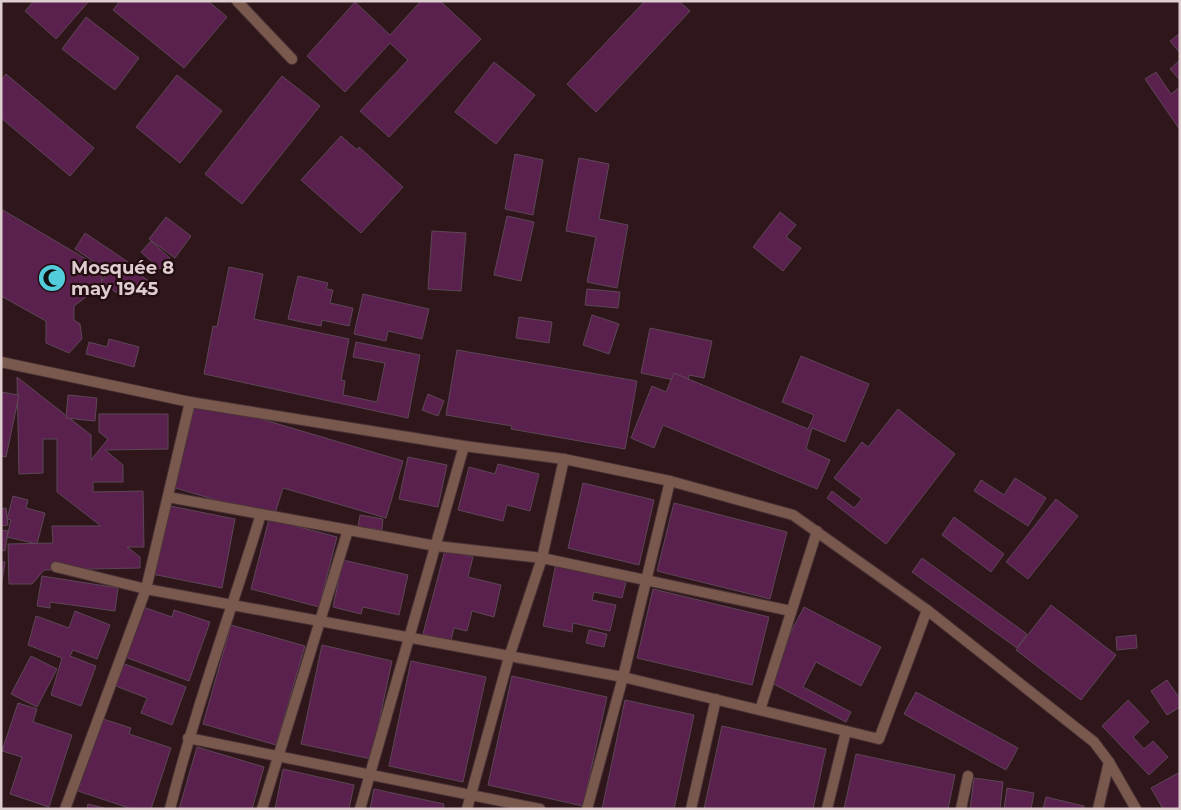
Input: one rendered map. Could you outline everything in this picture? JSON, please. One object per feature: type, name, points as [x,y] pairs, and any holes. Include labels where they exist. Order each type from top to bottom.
[{"type":"street","points":[[237,1],[292,59]]},
{"type":"street","points":[[1,362],[190,402],[464,446],[564,459],[670,481],[793,515],[817,530],[927,610],[1094,742],[1109,762],[1136,809]]},
{"type":"street","points":[[65,809],[146,589],[190,402]]},
{"type":"street","points":[[360,809],[464,446]]},
{"type":"street","points":[[467,809],[509,657],[542,558],[564,459]]},
{"type":"street","points":[[587,809],[623,677],[670,481]]},
{"type":"street","points":[[168,496],[436,546],[542,558],[791,611]]},
{"type":"street","points":[[170,809],[188,738],[233,605],[261,514]]},
{"type":"street","points":[[262,809],[348,530]]},
{"type":"street","points":[[760,710],[817,530]]},
{"type":"street","points":[[56,567],[146,589],[623,677],[879,739],[927,610]]},
{"type":"street","points":[[690,809],[716,699]]},
{"type":"street","points":[[827,809],[846,731]]},
{"type":"street","points":[[188,738],[540,809]]},
{"type":"street","points":[[1098,809],[1109,762]]},
{"type":"street","points":[[961,809],[968,776]]},
{"type":"building","points":[[34,1],[89,1],[56,39],[25,11]]},
{"type":"building","points":[[120,1],[208,1],[227,17],[184,68],[113,10]]},
{"type":"building","points":[[421,1],[440,1],[481,39],[389,137],[360,111],[408,60],[390,43],[345,92],[307,56],[355,2],[390,35]]},
{"type":"building","points":[[645,1],[679,1],[690,11],[596,112],[567,84]]},
{"type":"building","points":[[86,17],[139,58],[115,90],[62,49]]},
{"type":"building","points":[[1180,33],[1180,53],[1170,41]]},
{"type":"building","points":[[1180,60],[1180,80],[1170,69]]},
{"type":"building","points":[[494,62],[535,95],[496,144],[455,112]]},
{"type":"building","points":[[1156,72],[1171,94],[1180,87],[1180,130],[1145,79]]},
{"type":"building","points":[[6,74],[94,148],[70,176],[1,118],[1,80]]},
{"type":"building","points":[[177,75],[222,111],[180,163],[136,127]]},
{"type":"building","points":[[282,76],[320,106],[242,204],[205,174]]},
{"type":"building","points":[[341,136],[357,150],[359,147],[403,187],[361,233],[301,180]]},
{"type":"building","points":[[515,154],[543,160],[533,215],[505,209]]},
{"type":"building","points":[[579,158],[609,164],[599,219],[628,225],[617,288],[587,282],[596,237],[566,231]]},
{"type":"building","name":"Mosquée 8 may 1945","points":[[1,209],[103,269],[101,286],[74,306],[74,320],[80,324],[82,339],[69,353],[46,343],[46,321],[1,296]]},
{"type":"building","points":[[780,212],[796,225],[786,237],[801,248],[783,271],[753,247]]},
{"type":"building","points":[[507,216],[534,222],[521,281],[494,275]]},
{"type":"building","points":[[166,217],[191,236],[175,258],[149,239]]},
{"type":"building","points":[[432,231],[466,233],[461,291],[428,289]]},
{"type":"building","points":[[85,233],[128,262],[125,265],[152,283],[146,291],[133,283],[123,297],[101,282],[108,271],[75,249]]},
{"type":"building","points":[[151,241],[170,258],[160,269],[141,252]]},
{"type":"building","points":[[229,267],[263,274],[254,319],[349,339],[341,380],[345,381],[343,395],[377,402],[385,363],[353,357],[356,342],[420,355],[408,418],[204,374],[213,326],[217,327]]},
{"type":"building","points":[[298,276],[328,283],[326,289],[333,290],[330,303],[353,308],[349,326],[322,320],[321,326],[288,319]]},
{"type":"building","points":[[587,289],[620,292],[618,308],[585,305]]},
{"type":"building","points":[[363,294],[429,309],[422,339],[388,331],[386,341],[354,334]]},
{"type":"building","points":[[592,315],[619,324],[609,354],[583,345]]},
{"type":"building","points":[[519,317],[552,322],[549,343],[516,338]]},
{"type":"building","points":[[650,328],[712,341],[704,378],[689,375],[688,383],[641,373]]},
{"type":"building","points":[[109,339],[139,347],[134,367],[86,354],[89,342],[107,347]]},
{"type":"building","points":[[457,350],[637,381],[625,449],[511,429],[512,426],[446,415]]},
{"type":"building","points":[[801,356],[869,384],[845,442],[812,428],[806,449],[830,460],[817,489],[663,425],[654,448],[631,438],[652,386],[666,392],[674,373],[808,429],[814,415],[782,402]]},
{"type":"building","points":[[17,377],[91,435],[91,460],[108,439],[99,432],[99,414],[168,414],[168,449],[105,450],[123,465],[123,482],[93,482],[93,492],[143,491],[144,547],[127,547],[140,557],[140,568],[44,570],[32,584],[9,584],[8,544],[53,543],[52,526],[101,526],[57,492],[57,439],[43,439],[43,473],[19,474]]},
{"type":"building","points":[[1,392],[19,395],[6,457],[1,456]]},
{"type":"building","points":[[428,394],[444,401],[438,416],[422,410]]},
{"type":"building","points":[[68,395],[97,398],[95,421],[66,418]]},
{"type":"building","points":[[197,400],[403,461],[386,518],[283,488],[274,517],[172,487]]},
{"type":"building","points":[[898,409],[955,454],[886,544],[827,498],[832,491],[854,508],[862,499],[834,478],[862,442],[868,447]]},
{"type":"building","points":[[408,457],[447,465],[438,507],[399,499]]},
{"type":"building","points":[[498,464],[539,474],[530,511],[507,505],[503,521],[458,510],[469,467],[495,474]]},
{"type":"building","points":[[1015,478],[1046,498],[1028,526],[974,491],[981,480],[1004,495]]},
{"type":"building","points":[[583,483],[654,500],[639,565],[568,548]]},
{"type":"building","points":[[13,496],[28,500],[26,508],[45,513],[37,544],[7,537],[11,520],[7,519]]},
{"type":"building","points":[[1056,499],[1078,516],[1028,579],[1006,562]]},
{"type":"building","points":[[674,503],[787,532],[770,599],[657,571]]},
{"type":"building","points":[[170,506],[235,519],[222,588],[152,574],[160,536],[163,537]]},
{"type":"building","points":[[6,508],[8,525],[1,526],[1,509]]},
{"type":"building","points":[[360,515],[383,519],[382,530],[358,527]]},
{"type":"building","points":[[954,517],[1004,554],[991,572],[942,535]]},
{"type":"building","points":[[269,519],[337,537],[319,607],[251,589]]},
{"type":"building","points":[[1,530],[8,531],[5,551],[1,550]]},
{"type":"building","points":[[445,550],[473,557],[468,577],[501,585],[494,617],[472,611],[467,631],[454,628],[451,641],[423,634]]},
{"type":"building","points":[[922,558],[1027,634],[1017,648],[912,572]]},
{"type":"building","points":[[557,559],[628,574],[622,598],[594,592],[592,600],[616,605],[610,631],[573,623],[572,632],[543,626]]},
{"type":"building","points":[[343,560],[408,575],[399,615],[363,607],[361,614],[333,607]]},
{"type":"building","points":[[1,562],[5,562],[1,587]]},
{"type":"building","points":[[42,576],[118,588],[115,611],[50,602],[50,608],[37,606]]},
{"type":"building","points":[[653,589],[769,617],[752,685],[637,658]]},
{"type":"building","points":[[1051,605],[1116,655],[1081,700],[1016,650]]},
{"type":"building","points":[[143,607],[172,617],[174,610],[210,622],[189,681],[125,657]]},
{"type":"building","points":[[804,607],[881,647],[861,686],[816,662],[803,687],[851,712],[846,722],[766,680]]},
{"type":"building","points":[[75,611],[110,625],[97,659],[73,650],[70,656],[96,666],[81,706],[51,695],[62,658],[28,645],[36,616],[69,628]]},
{"type":"building","points":[[231,625],[305,646],[276,745],[203,724]]},
{"type":"building","points":[[589,630],[607,634],[604,647],[586,643]]},
{"type":"building","points":[[1136,635],[1137,648],[1117,650],[1116,637]]},
{"type":"building","points":[[322,645],[392,661],[371,759],[301,744]]},
{"type":"building","points":[[31,656],[57,669],[37,707],[11,694]]},
{"type":"building","points":[[411,661],[486,677],[463,782],[389,766]]},
{"type":"building","points":[[122,663],[186,687],[172,725],[141,713],[147,698],[113,685]]},
{"type":"building","points":[[512,676],[607,697],[583,806],[488,785]]},
{"type":"building","points":[[1167,680],[1180,699],[1180,707],[1167,715],[1151,691]]},
{"type":"building","points":[[916,692],[1018,748],[1006,770],[904,714]]},
{"type":"building","points":[[625,700],[694,715],[674,809],[602,809]]},
{"type":"building","points":[[1128,700],[1149,722],[1133,737],[1144,749],[1153,741],[1168,757],[1149,775],[1102,726]]},
{"type":"building","points":[[18,703],[37,709],[33,722],[72,735],[49,807],[10,794],[22,757],[2,751]]},
{"type":"building","points":[[100,718],[131,728],[129,734],[171,748],[151,809],[132,809],[78,791]]},
{"type":"building","points":[[722,726],[826,749],[813,809],[704,809]]},
{"type":"building","points":[[197,747],[264,767],[252,809],[179,809]]},
{"type":"building","points":[[856,754],[955,775],[948,809],[844,809]]},
{"type":"building","points":[[283,769],[354,785],[349,809],[275,809]]},
{"type":"building","points":[[1180,772],[1180,809],[1163,809],[1151,788]]},
{"type":"building","points":[[974,778],[1003,782],[1000,809],[970,809]]},
{"type":"building","points":[[1007,788],[1034,793],[1031,809],[1004,809]]},
{"type":"building","points":[[374,789],[444,804],[443,809],[370,809]]},
{"type":"building","points":[[1046,797],[1084,806],[1083,809],[1043,809]]},
{"type":"building","points":[[88,804],[104,808],[104,809],[87,809]]},
{"type":"place","name":"Mosquée 8 may 1945","points":[[52,278]]}]
